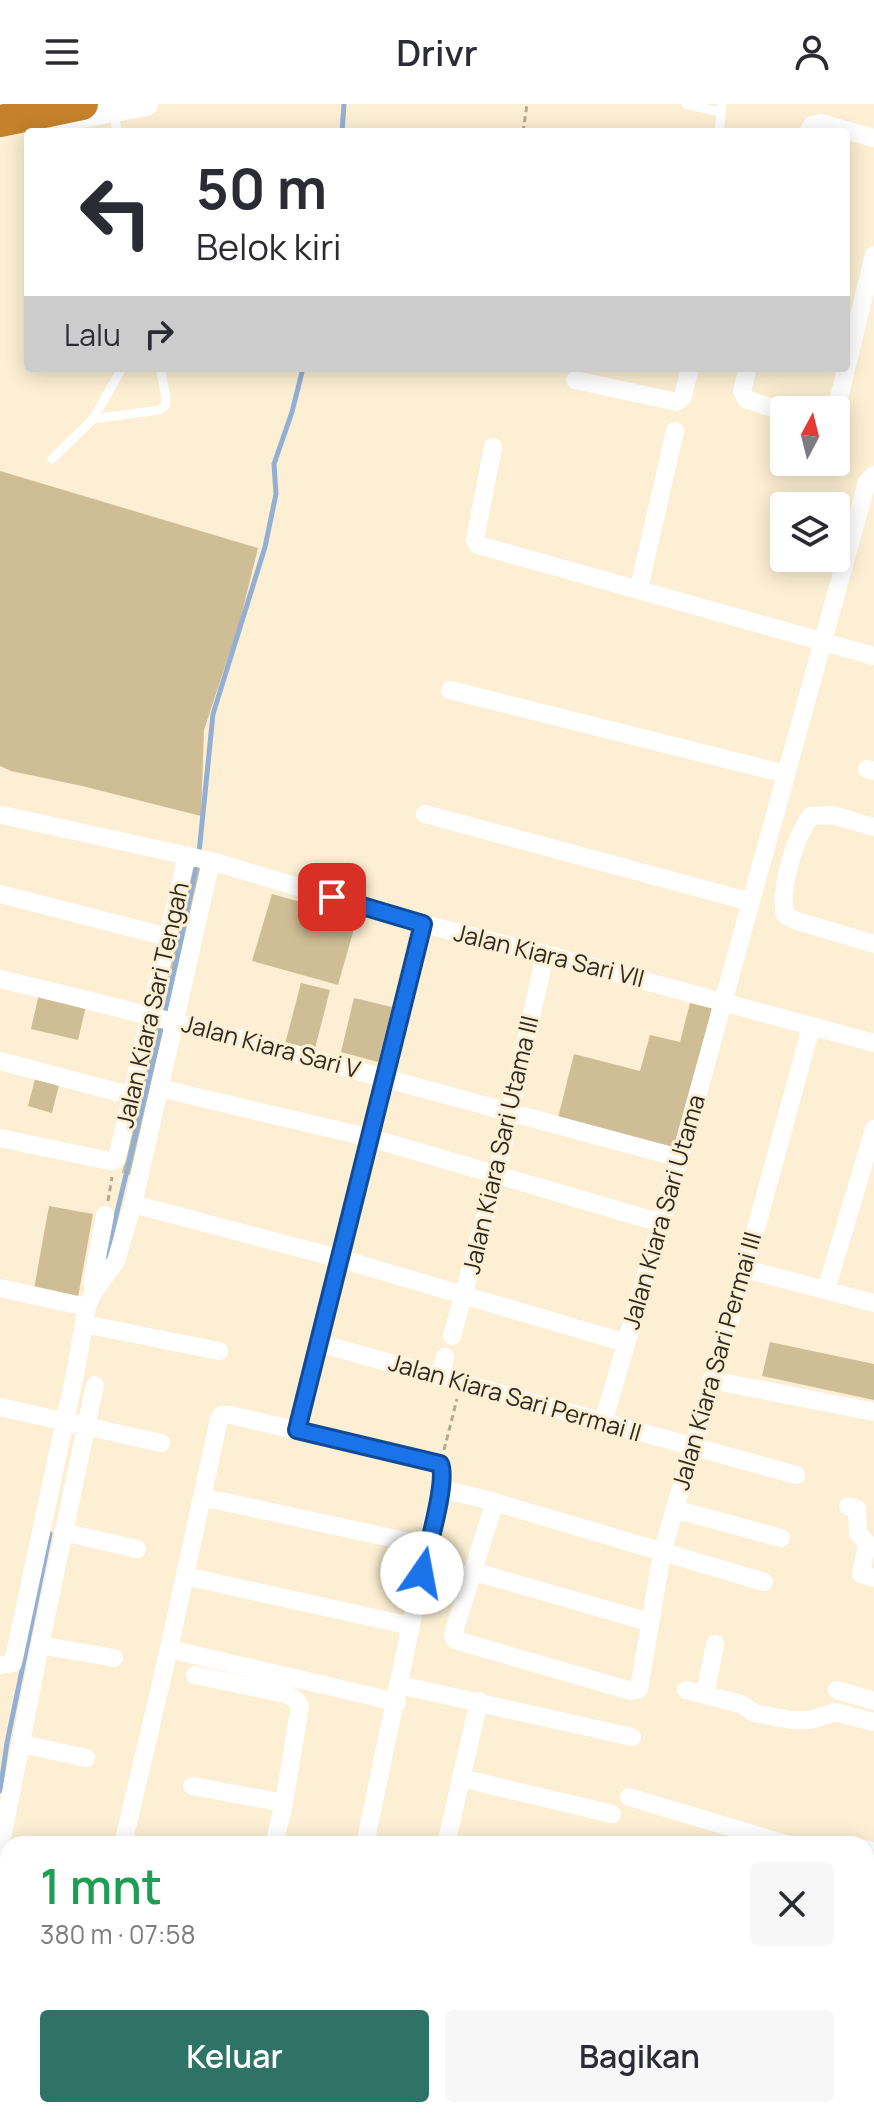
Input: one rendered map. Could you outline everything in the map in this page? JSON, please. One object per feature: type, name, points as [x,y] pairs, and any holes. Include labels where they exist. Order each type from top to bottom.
[{"type":"highway","points":[[0,121],[82,104]]},
{"type":"main road","points":[[42,128],[115,121],[146,104]]},
{"type":"main road","points":[[0,132],[24,130]]},
{"type":"street","points":[[810,128],[821,123],[839,128]]},
{"type":"street","points":[[850,131],[874,138]]},
{"type":"street","points":[[850,353],[874,255]]},
{"type":"street","points":[[575,380],[677,402],[683,396],[689,372]]},
{"type":"street","points":[[747,372],[742,391],[746,399],[770,407]]},
{"type":"street","points":[[839,396],[845,372]]},
{"type":"street","points":[[639,588],[675,431]]},
{"type":"street","points":[[493,447],[475,540],[478,545],[874,656]]},
{"type":"street","name":"Jalan Kiara Sari Utama","points":[[603,1423],[680,1158],[867,482],[874,475]]},
{"type":"street","points":[[450,690],[786,774]]},
{"type":"street","points":[[425,814],[751,902]]},
{"type":"street","name":"Jalan Kiara Sari VII","points":[[2,815],[199,858],[423,924],[874,1043]]},
{"type":"street","points":[[874,827],[832,815],[811,816],[804,824],[782,902],[785,915],[874,944]]},
{"type":"street","points":[[764,855],[795,853]]},
{"type":"street","points":[[764,855],[788,873]]},
{"type":"street","name":"Jalan Kiara Sari Tengah","points":[[96,1295],[116,1261],[133,1204],[159,1088],[168,937],[199,858]]},
{"type":"street","name":"Jalan Kiara Sari Tengah","points":[[116,1158],[132,1096],[162,1018],[199,858]]},
{"type":"street","points":[[0,894],[168,937]]},
{"type":"street","points":[[297,1430],[423,924]]},
{"type":"street","name":"Jalan Kiara Sari Utama III","points":[[452,1336],[497,1174],[545,954]]},
{"type":"street","name":"Jalan Kiara Sari V","points":[[0,979],[385,1076],[680,1158]]},
{"type":"street","name":"Jalan Kiara Sari Permai III","points":[[472,1571],[453,1635],[455,1640],[631,1691],[639,1689],[662,1553],[745,1269],[811,1027]]},
{"type":"street","points":[[0,1061],[132,1096]]},
{"type":"street","points":[[159,1088],[371,1138],[661,1223]]},
{"type":"street","points":[[826,1290],[874,1129]]},
{"type":"street","points":[[0,1138],[116,1158]]},
{"type":"street","points":[[133,1204],[341,1259],[626,1343]]},
{"type":"street","points":[[0,1665],[13,1663],[73,1425],[96,1295],[92,1283],[105,1215]]},
{"type":"street","points":[[745,1269],[874,1303]]},
{"type":"street","points":[[0,1288],[96,1295],[219,1351]]},
{"type":"street","name":"Jalan Kiara Sari Permai II","points":[[318,1343],[796,1475]]},
{"type":"street","points":[[440,1378],[445,1357]]},
{"type":"street","points":[[711,1380],[874,1412]]},
{"type":"street","points":[[3,1836],[63,1532],[73,1425],[95,1385]]},
{"type":"street","points":[[0,1407],[161,1443]]},
{"type":"street","points":[[125,1836],[222,1415],[440,1464],[443,1472],[399,1694],[367,1836]]},
{"type":"street","points":[[441,1489],[764,1582]]},
{"type":"street","points":[[202,1497],[428,1546]]},
{"type":"street","points":[[489,1501],[472,1571],[649,1622]]},
{"type":"street","points":[[848,1506],[858,1512],[858,1533],[867,1543],[861,1574],[874,1578]]},
{"type":"street","points":[[674,1509],[781,1538]]},
{"type":"street","points":[[63,1532],[137,1549]]},
{"type":"street","points":[[185,1576],[411,1626]]},
{"type":"street","points":[[705,1695],[715,1644]]},
{"type":"street","points":[[40,1645],[114,1658]]},
{"type":"street","points":[[169,1649],[399,1694],[479,1701],[632,1737]]},
{"type":"street","points":[[195,1675],[286,1694],[300,1706],[276,1836]]},
{"type":"street","points":[[686,1690],[741,1704],[754,1713],[791,1720],[811,1720],[835,1712],[874,1722]]},
{"type":"street","points":[[837,1690],[874,1701]]},
{"type":"street","points":[[448,1836],[479,1701]]},
{"type":"street","points":[[22,1744],[86,1758]]},
{"type":"street","points":[[461,1778],[612,1814]]},
{"type":"street","points":[[192,1786],[284,1803]]},
{"type":"street","points":[[629,1797],[759,1836]]},
{"type":"lane","points":[[686,104],[721,108],[719,128]]},
{"type":"lane","points":[[52,459],[93,419],[120,372]]},
{"type":"lane","points":[[93,419],[159,410],[165,406],[161,372]]},
{"type":"path","points":[[524,128],[527,104]]},
{"type":"path","points":[[105,1215],[116,1158]]},
{"type":"path","points":[[440,1464],[461,1384]]},
{"type":"shaded area","points":[[0,471],[258,548],[240,621],[204,730],[201,816],[0,766]]},
{"type":"shaded area","points":[[186,863],[209,871],[182,984],[161,980]]},
{"type":"shaded area","points":[[272,894],[357,918],[338,985],[252,961]]},
{"type":"shaded area","points":[[301,983],[330,990],[314,1052],[285,1044]]},
{"type":"shaded area","points":[[39,994],[86,1006],[78,1040],[31,1029]]},
{"type":"shaded area","points":[[354,998],[392,1007],[378,1062],[341,1052]]},
{"type":"shaded area","points":[[690,1003],[712,1008],[675,1151],[557,1122],[574,1054],[640,1071],[650,1035],[680,1042]]},
{"type":"shaded area","points":[[156,1024],[164,1026],[130,1175],[122,1173]]},
{"type":"shaded area","points":[[35,1079],[59,1085],[52,1113],[28,1106]]},
{"type":"shaded area","points":[[49,1206],[93,1214],[78,1297],[34,1289]]},
{"type":"shaded area","points":[[770,1342],[874,1364],[874,1400],[762,1376]]},
{"type":"waterway","points":[[342,128],[344,104]]},
{"type":"waterway","points":[[199,853],[213,714],[265,547],[276,494],[274,464],[302,372]]},
{"type":"waterway","points":[[105,1262],[169,996],[197,863]]},
{"type":"waterway","points":[[0,1791],[50,1534]]},
{"type":"route","points":[[332,897],[423,924],[297,1430],[440,1464],[443,1472],[441,1489],[422,1573]]}]
